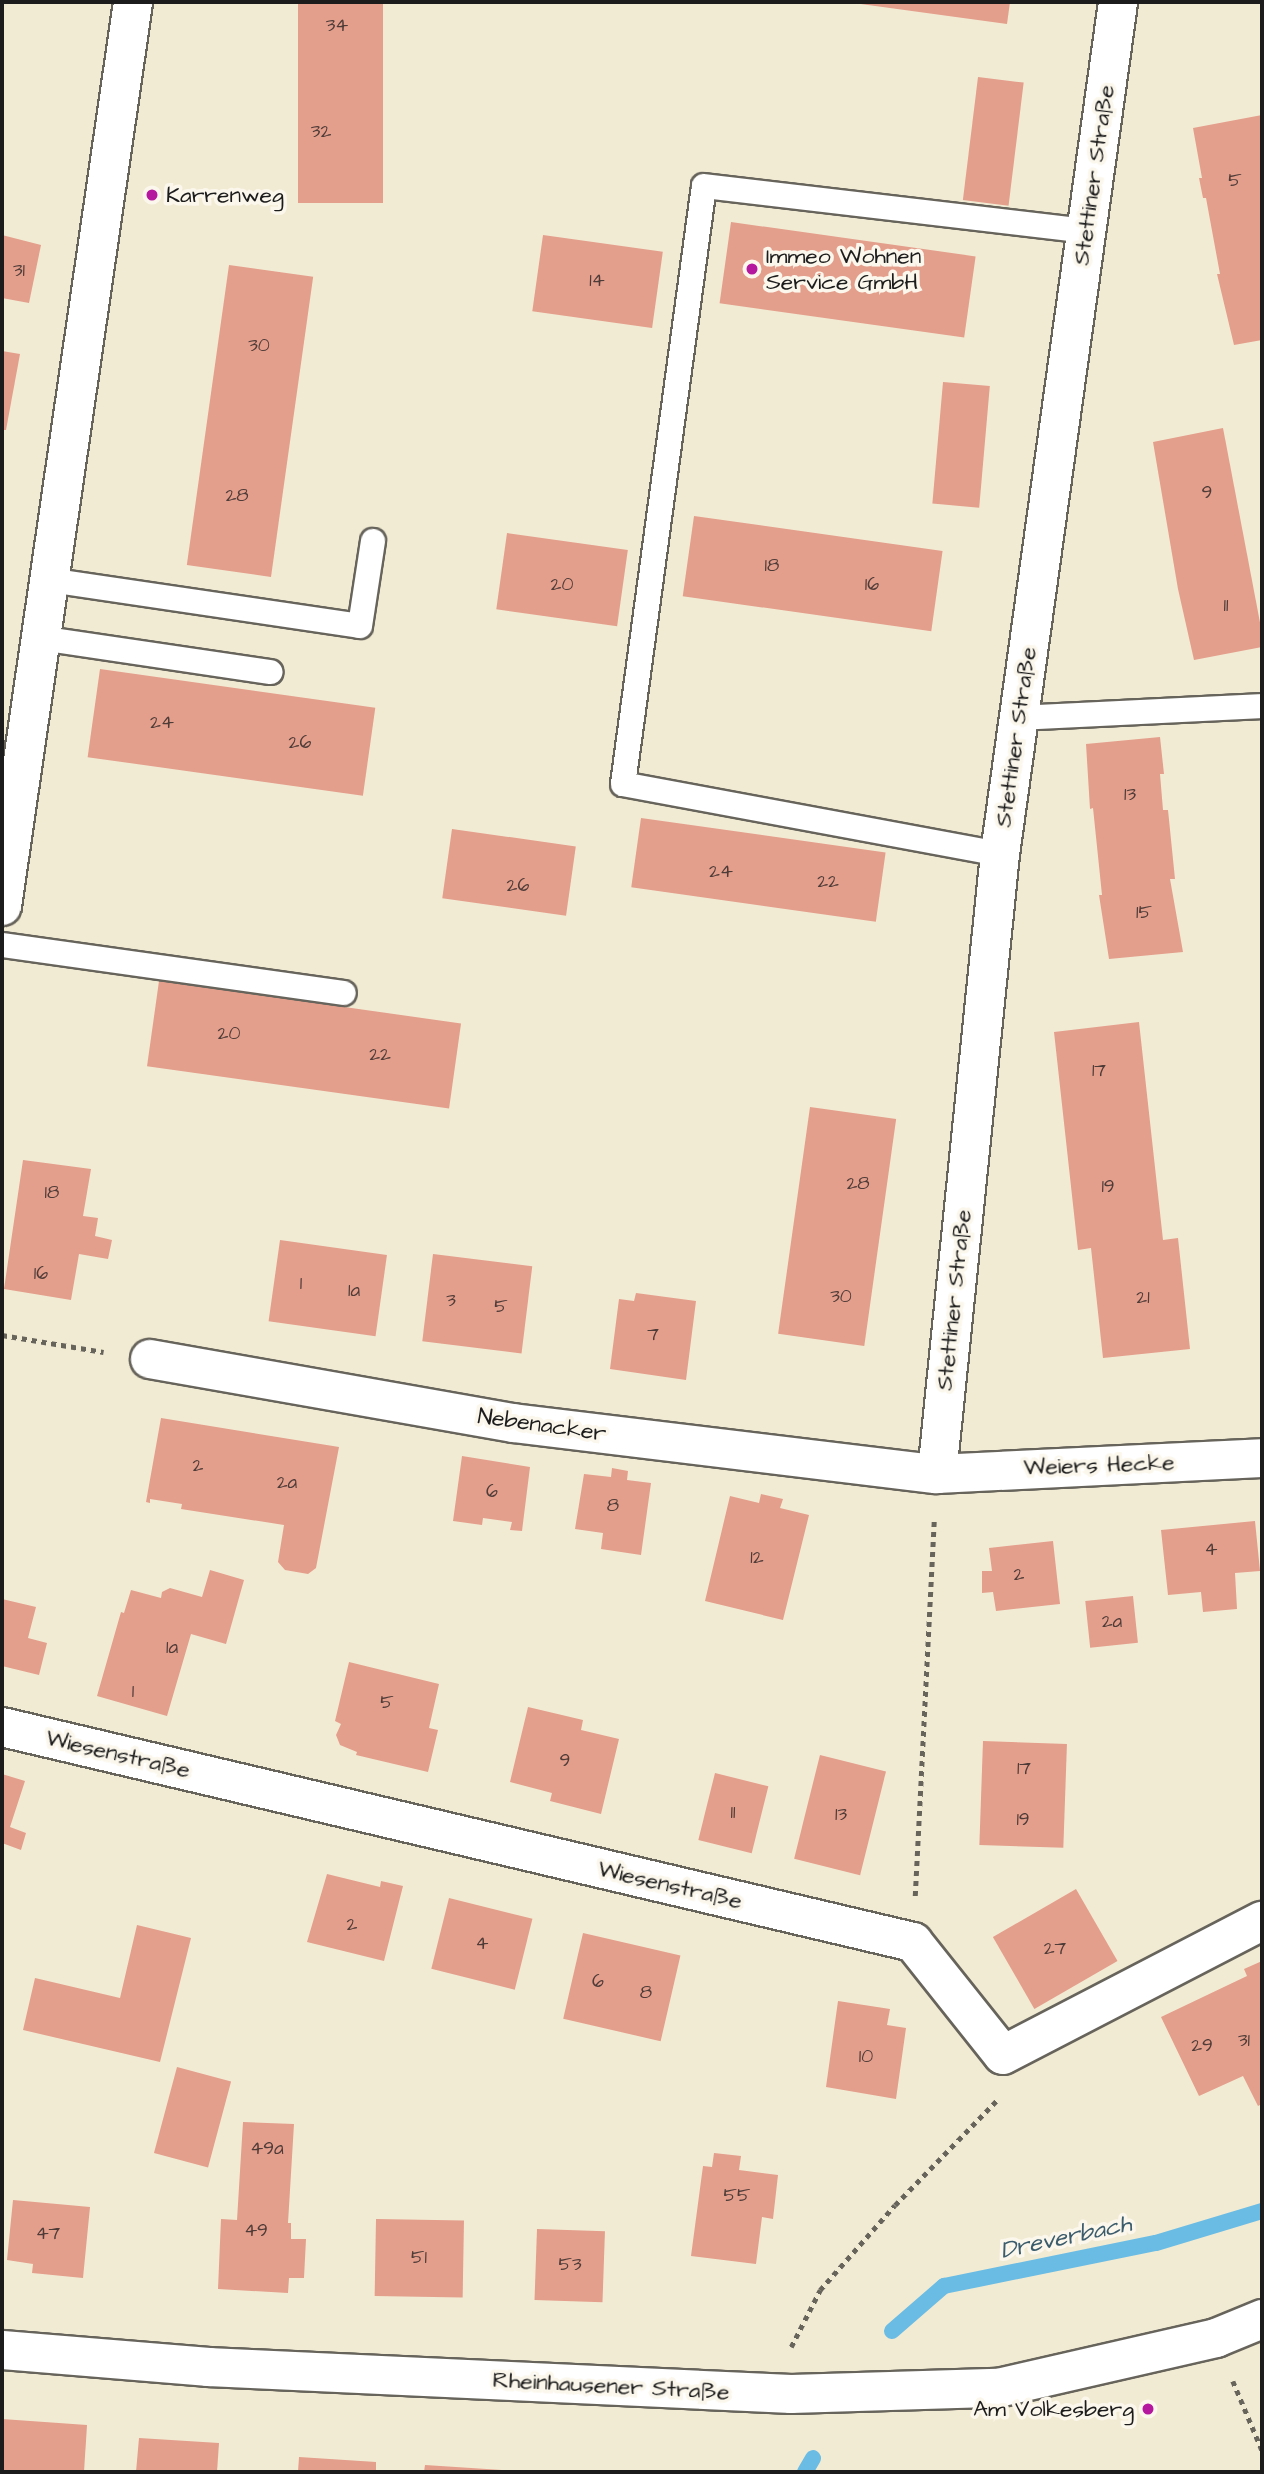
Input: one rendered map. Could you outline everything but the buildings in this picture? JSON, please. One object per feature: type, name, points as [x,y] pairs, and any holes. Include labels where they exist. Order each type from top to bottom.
[{"type":"street","points":[[2,905],[133,2]]},
{"type":"street","name":"Stettiner Straße","points":[[937,1474],[1000,854],[1118,2]]},
{"type":"street","name":"Nebenacker","points":[[150,1359],[513,1423],[937,1474]]},
{"type":"street","name":"Weiers Hecke","points":[[937,1474],[1262,1458]]},
{"type":"street","name":"Wiesenstraße","points":[[2,1727],[913,1942]]},
{"type":"street","points":[[913,1942],[1003,2055],[1262,1921]]},
{"type":"street","name":"Rheinhausener Straße","points":[[2,2350],[208,2367],[791,2394],[998,2388],[1216,2338],[1262,2319]]},
{"type":"lane","points":[[1000,854],[623,784],[704,186],[1086,231]]},
{"type":"lane","points":[[49,580],[360,626],[373,541]]},
{"type":"lane","points":[[40,638],[271,673]]},
{"type":"lane","points":[[1019,718],[1262,706]]},
{"type":"lane","points":[[2,945],[344,993]]},
{"type":"path","points":[[2,1335],[150,1359]]},
{"type":"path","points":[[913,1942],[937,1474]]},
{"type":"path","points":[[791,2394],[790,2348],[820,2290],[895,2205],[996,2104],[1003,2055]]},
{"type":"path","points":[[1216,2338],[1262,2451]]},
{"type":"waterway","name":"Dreverbach","points":[[892,2331],[944,2286],[1156,2243],[1262,2211]]},
{"type":"waterway","name":"Dreverbach","points":[[805,2472],[813,2458]]},
{"type":"place","name":"Karrenweg","points":[[152,195]]},
{"type":"place","name":"Immeo Wohnen Service GmbH","points":[[752,269]]},
{"type":"place","name":"Am Volkesberg","points":[[1148,2409]]}]
